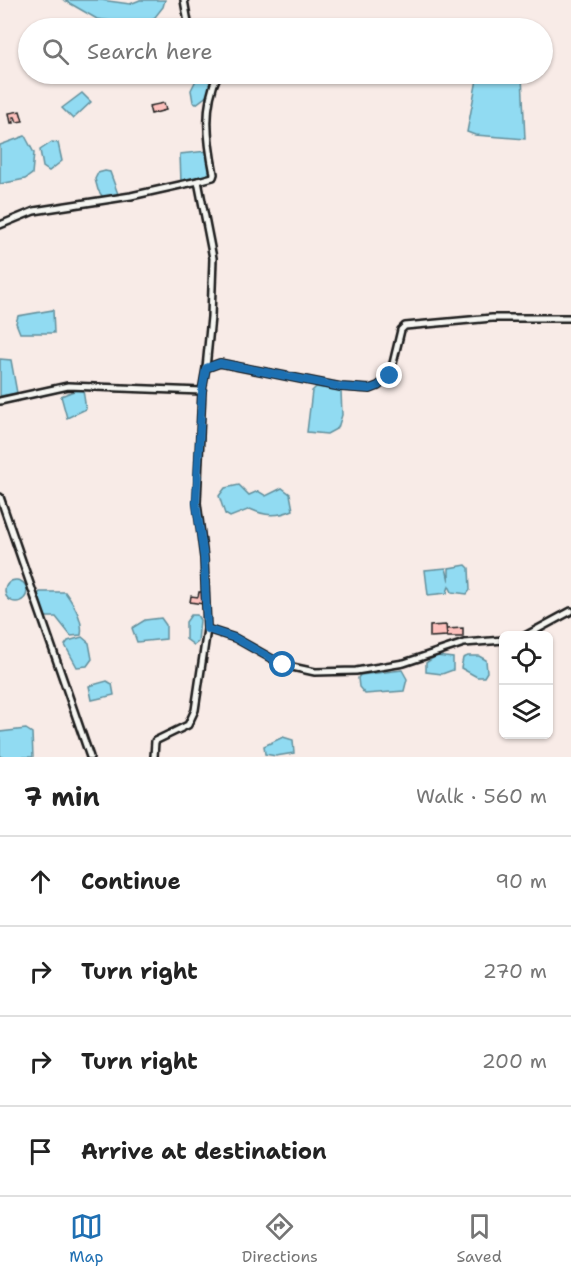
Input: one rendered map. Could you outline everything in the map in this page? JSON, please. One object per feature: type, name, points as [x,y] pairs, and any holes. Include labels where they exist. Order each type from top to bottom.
[{"type":"street","points":[[184,0],[187,18]]},
{"type":"street","points":[[0,225],[34,211],[131,196],[213,177],[206,119],[213,84]]},
{"type":"street","points":[[154,757],[155,741],[188,725],[195,710],[207,629],[204,558],[196,503],[202,391],[212,317],[213,258],[198,181]]},
{"type":"street","points":[[206,368],[220,363],[341,387],[370,389],[378,386],[390,376],[401,330],[405,326],[492,318],[571,318]]},
{"type":"street","points":[[0,401],[68,386],[202,391]]},
{"type":"street","points":[[0,497],[90,757]]},
{"type":"street","points":[[534,631],[571,611]]},
{"type":"street","points":[[207,629],[235,638],[283,665],[315,672],[356,671],[404,663],[464,643],[499,640]]},
{"type":"water","points":[[64,0],[101,0],[130,4],[140,0],[165,0],[163,7],[154,18],[95,18]]},
{"type":"water","points":[[194,84],[211,84],[208,95],[196,104],[193,102],[191,90]]},
{"type":"water","points":[[476,84],[522,84],[525,139],[475,135],[467,132]]},
{"type":"water","points":[[82,93],[91,102],[73,119],[62,108]]},
{"type":"water","points":[[25,136],[34,153],[32,174],[25,179],[0,184],[0,145]]},
{"type":"water","points":[[52,142],[58,143],[62,161],[49,171],[43,167],[40,150]]},
{"type":"water","points":[[207,151],[212,175],[181,182],[180,154]]},
{"type":"water","points":[[110,172],[118,194],[104,199],[95,179],[98,173]]},
{"type":"water","points":[[53,310],[54,333],[20,333],[16,323],[18,316]]},
{"type":"water","points":[[0,359],[11,360],[17,393],[0,396]]},
{"type":"water","points":[[316,387],[341,391],[342,415],[338,428],[327,434],[307,432],[312,391]]},
{"type":"water","points":[[79,389],[83,390],[86,409],[67,418],[61,396]]},
{"type":"water","points":[[239,485],[249,495],[258,491],[266,496],[282,488],[290,494],[293,510],[271,515],[250,509],[230,517],[225,514],[219,496],[225,488]]},
{"type":"water","points":[[466,565],[469,568],[470,590],[467,594],[452,592],[449,586],[447,593],[428,595],[425,570],[446,568],[449,581],[449,568]]},
{"type":"water","points":[[16,580],[24,583],[27,591],[24,599],[16,602],[8,599],[5,591],[8,583]]},
{"type":"water","points":[[40,592],[65,592],[79,618],[81,635],[71,636],[56,617],[44,617],[36,596]]},
{"type":"water","points":[[191,615],[197,615],[200,620],[198,642],[194,645],[186,639],[186,622]]},
{"type":"water","points":[[161,618],[166,625],[166,639],[137,642],[132,628],[145,620]]},
{"type":"water","points":[[82,637],[89,643],[92,659],[87,666],[77,667],[65,645],[68,641]]},
{"type":"water","points":[[436,656],[453,658],[453,670],[442,674],[426,672],[426,663]]},
{"type":"water","points":[[479,656],[486,660],[487,672],[484,677],[477,677],[461,668],[463,658]]},
{"type":"water","points":[[402,670],[407,679],[404,691],[365,694],[359,687],[360,675]]},
{"type":"water","points":[[107,681],[112,684],[114,695],[92,700],[89,686]]},
{"type":"water","points":[[26,729],[32,733],[33,757],[0,757],[0,732]]},
{"type":"water","points":[[283,737],[293,740],[294,753],[276,756],[265,754],[264,746]]},
{"type":"building","points":[[164,103],[166,110],[151,114],[149,106]]},
{"type":"building","points":[[20,111],[23,121],[17,122],[13,117],[14,123],[11,123],[9,113]]},
{"type":"building","points":[[199,592],[204,592],[203,604],[190,602],[191,596],[198,597]]},
{"type":"building","points":[[446,625],[447,636],[430,637],[430,626]]},
{"type":"building","points":[[463,628],[463,637],[447,637],[447,629]]},
{"type":"route","points":[[283,665],[235,638],[207,629],[204,558],[196,503],[202,391],[206,368],[220,363],[341,387],[370,389],[378,386],[390,376]]}]
